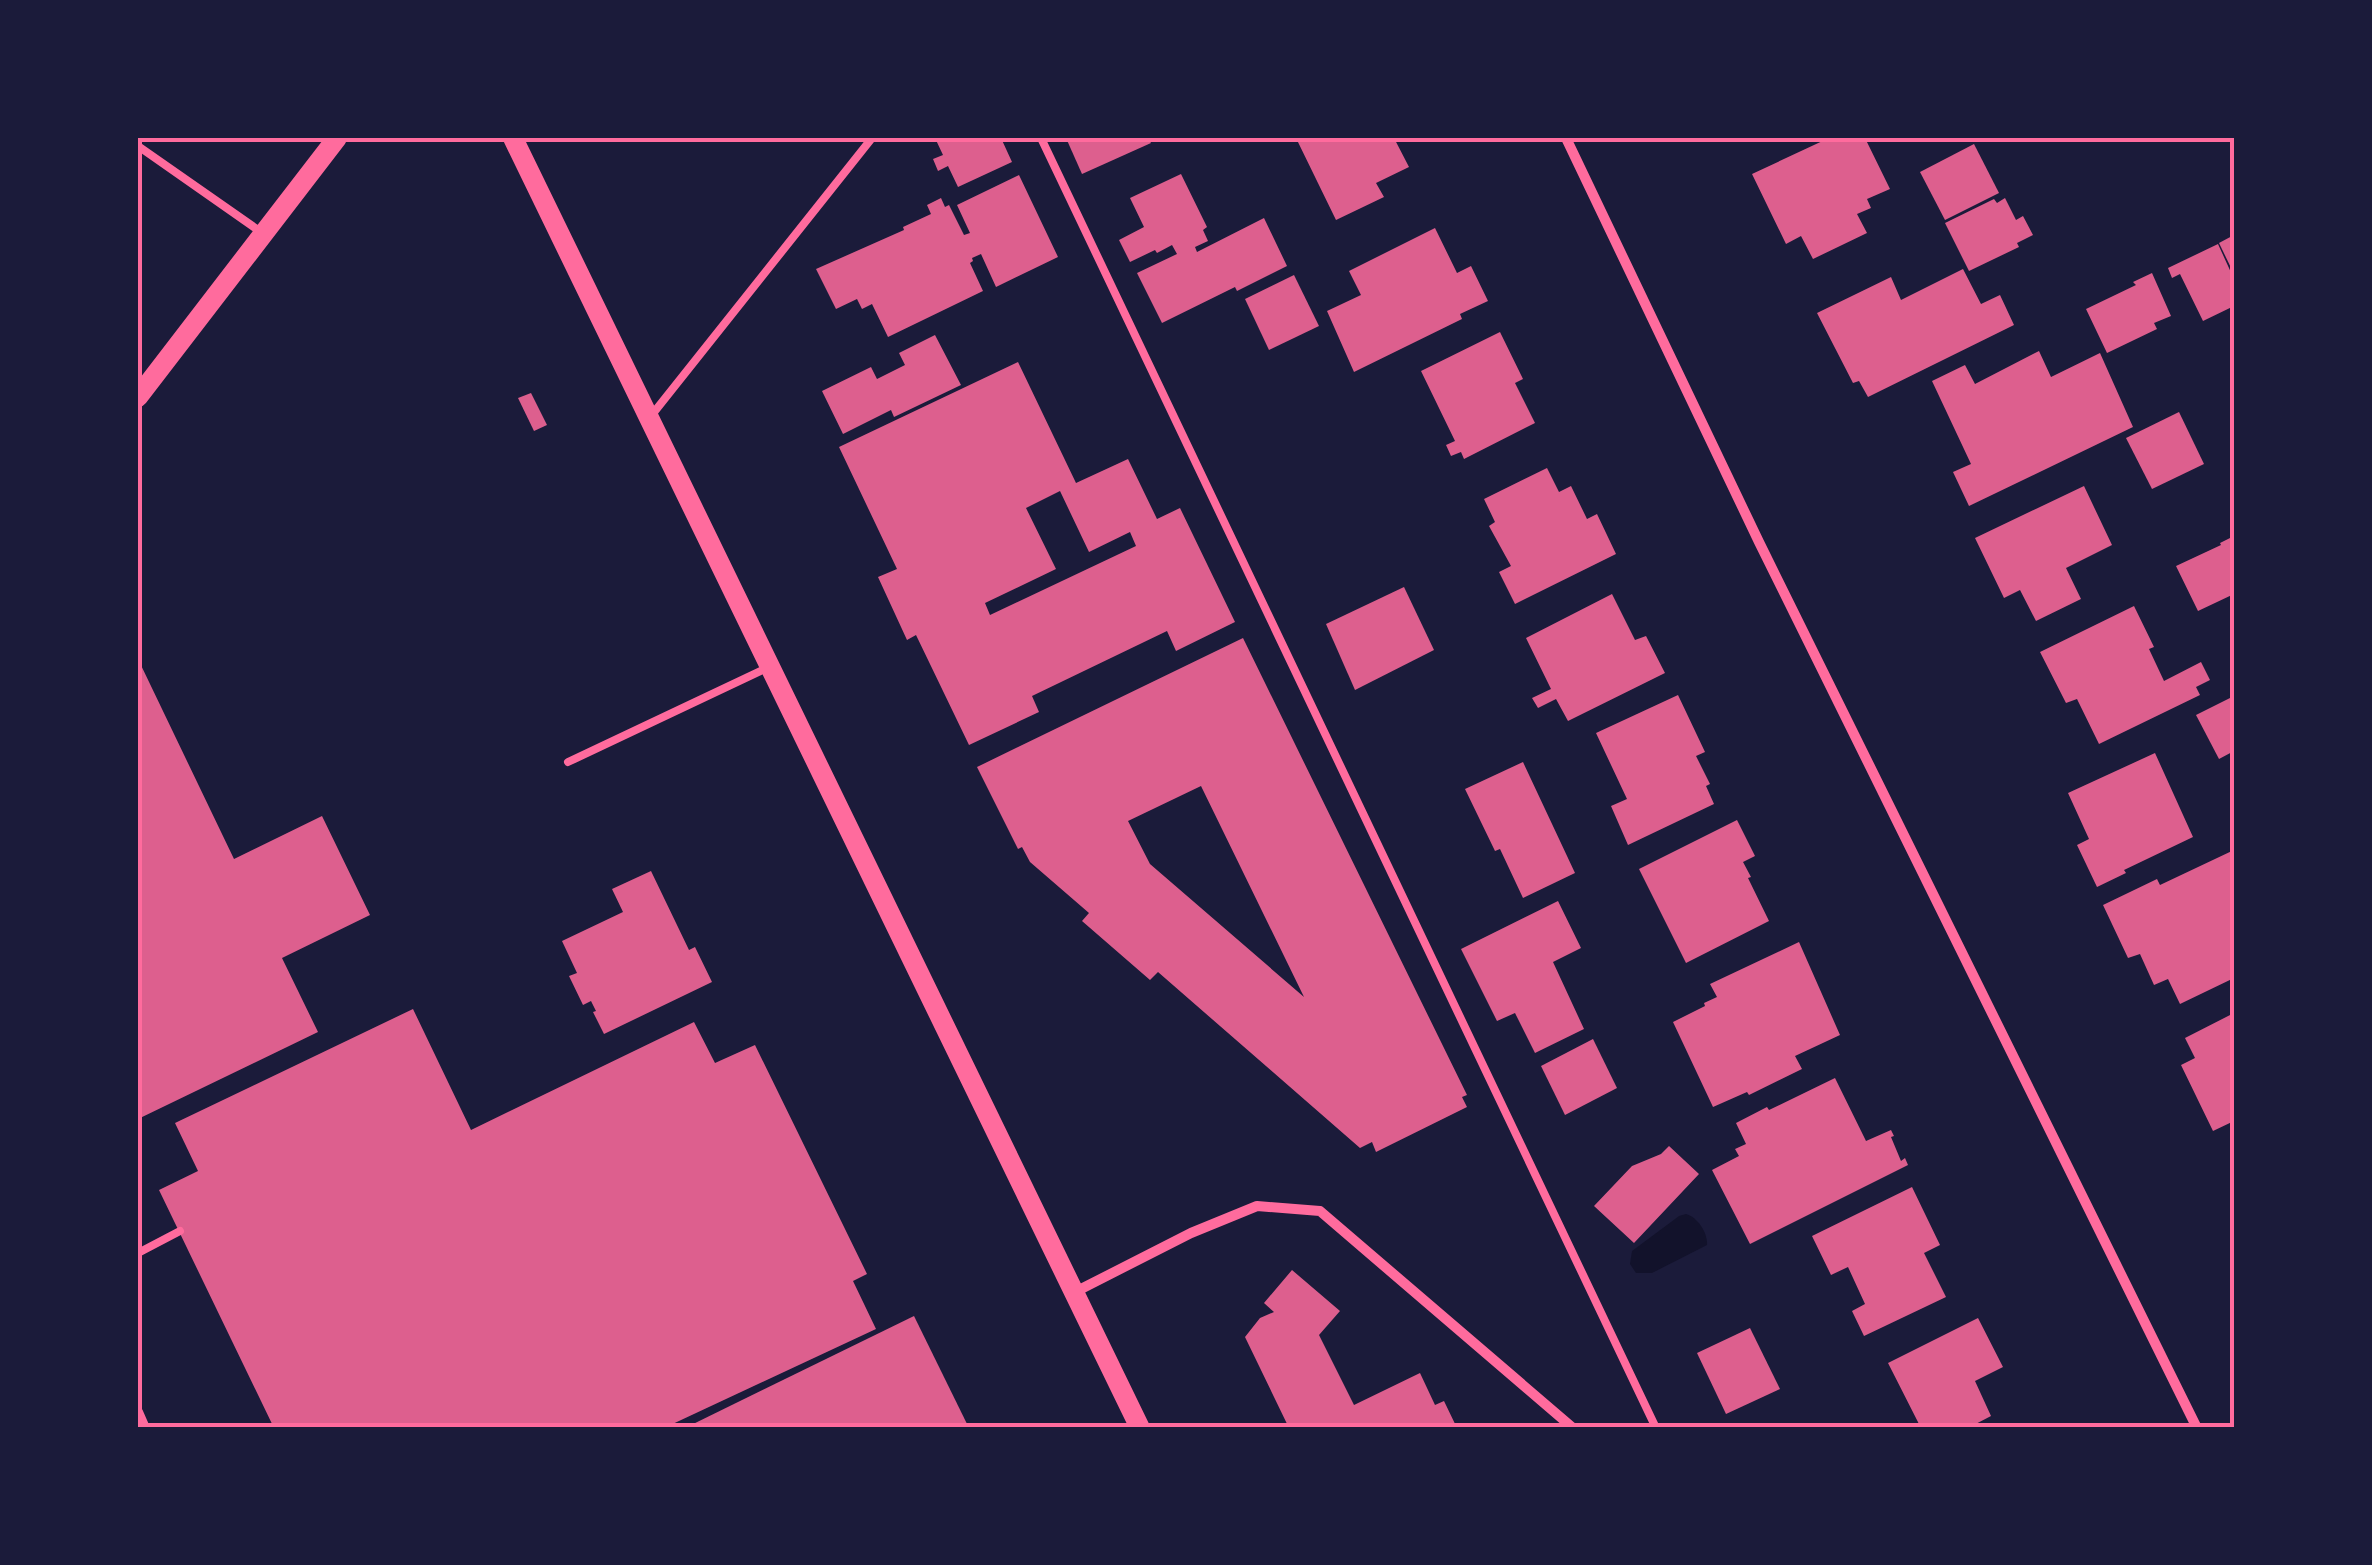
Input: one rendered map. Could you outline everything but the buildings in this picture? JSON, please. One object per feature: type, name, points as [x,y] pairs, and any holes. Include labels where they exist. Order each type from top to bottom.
[{"type":"main road","points":[[138,397],[337,138]]},
{"type":"main road","points":[[513,138],[1140,1428]]},
{"type":"street","points":[[1566,138],[1760,542],[2197,1428]]},
{"type":"street","points":[[1074,1293],[1191,1233],[1256,1206],[1320,1211],[1573,1428]]},
{"type":"street","points":[[138,1412],[145,1428]]},
{"type":"lane","points":[[650,418],[872,138]]},
{"type":"lane","points":[[1041,138],[1656,1428]]},
{"type":"lane","points":[[138,146],[263,234]]},
{"type":"lane","points":[[568,762],[772,666]]},
{"type":"lane","points":[[138,1253],[180,1232]]},
{"type":"shaded area","points":[[1686,1214],[1701,1226],[1707,1245],[1652,1273],[1636,1273],[1630,1264],[1632,1251]]}]
